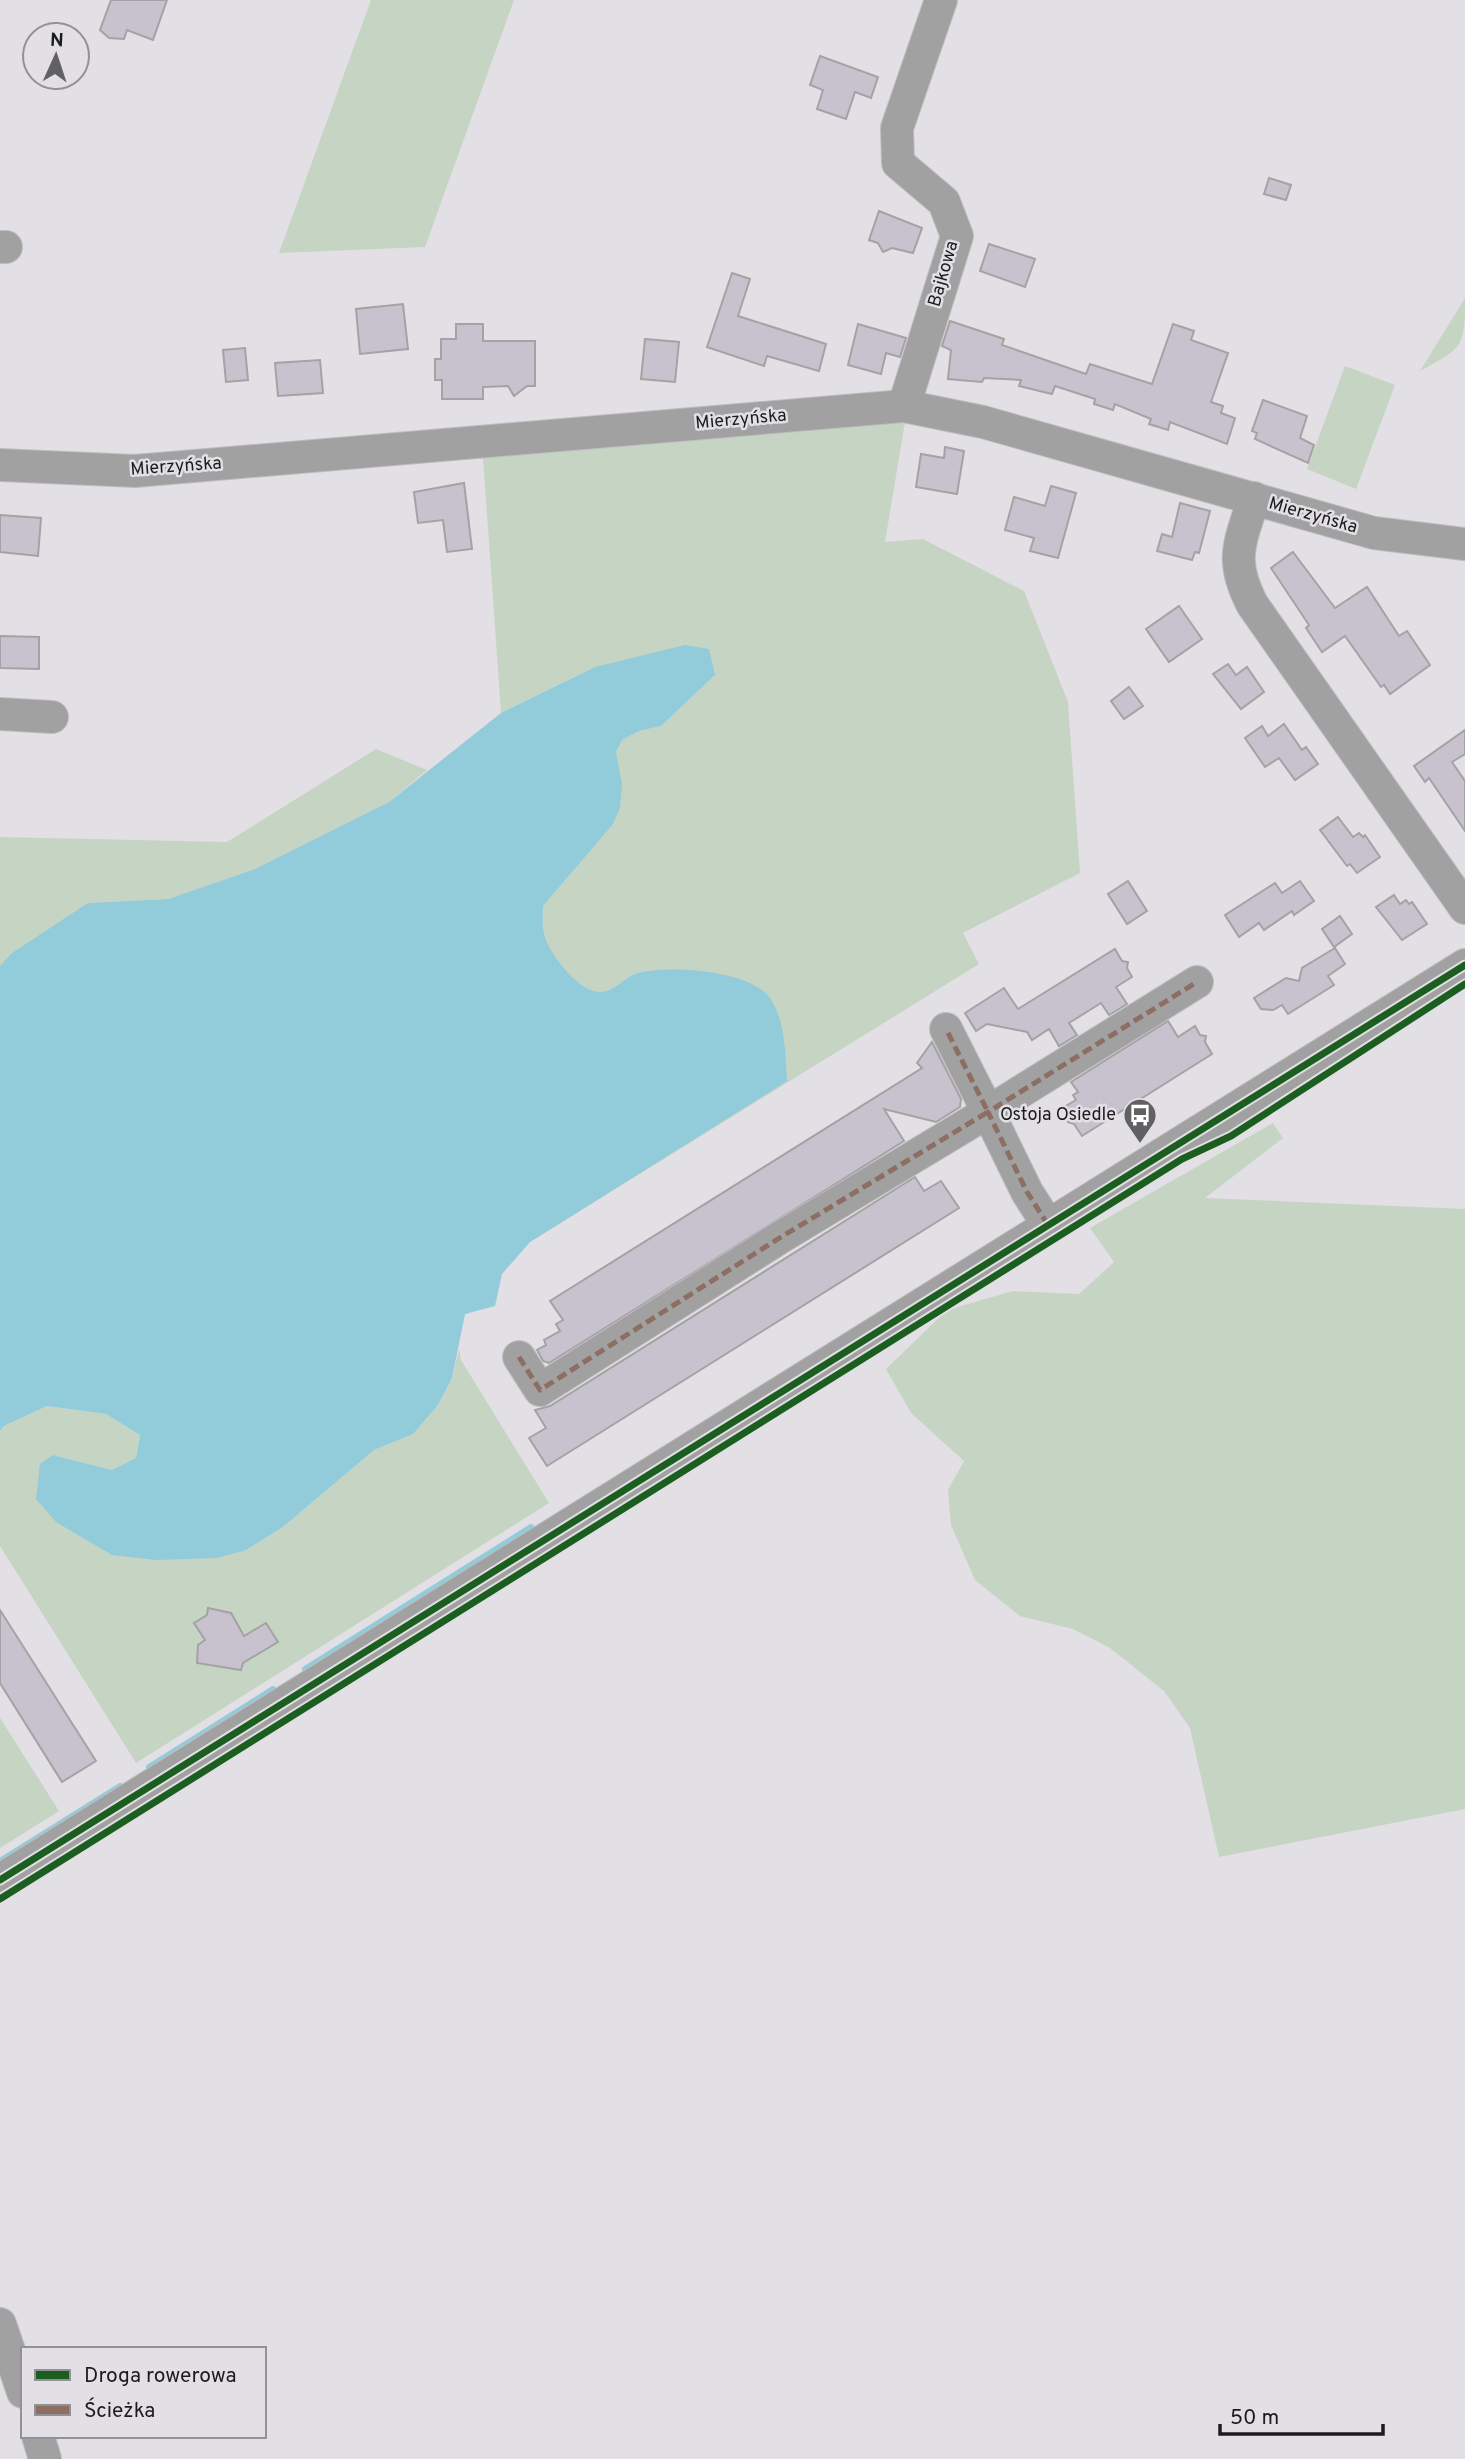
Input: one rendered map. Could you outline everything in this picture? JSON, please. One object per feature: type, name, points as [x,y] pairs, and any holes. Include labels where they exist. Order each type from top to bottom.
[{"type":"street","name":"Bajkowa","points":[[904,406],[957,236],[944,202],[898,163],[897,128],[941,0]]},
{"type":"street","name":"Mierzyńska","points":[[0,465],[135,471],[904,406],[983,422],[1374,533],[1465,544]]},
{"type":"street","points":[[1254,498],[1238,557],[1239,578],[1243,587],[1465,908]]},
{"type":"street","points":[[0,714],[52,717]]},
{"type":"street","points":[[0,1880],[1465,965]]},
{"type":"street","points":[[519,1357],[540,1390],[781,1237],[1197,982]]},
{"type":"street","points":[[946,1030],[1027,1192],[1048,1225]]},
{"type":"street","points":[[0,2324],[21,2386]]},
{"type":"street","points":[[39,2438],[46,2459]]},
{"type":"green space","points":[[371,0],[514,0],[425,247],[279,253]]},
{"type":"green space","points":[[1465,298],[1464,327],[1459,344],[1445,357],[1420,371]]},
{"type":"green space","points":[[1345,366],[1395,385],[1356,489],[1307,469]]},
{"type":"green space","points":[[905,422],[885,542],[923,539],[1024,591],[1068,702],[1080,873],[963,933],[979,964],[530,1242],[750,984],[711,975],[651,972],[634,975],[608,990],[596,991],[588,989],[572,977],[546,941],[543,906],[613,823],[616,752],[622,740],[639,731],[661,726],[715,675],[595,667],[501,713],[483,457]]},
{"type":"green space","points":[[376,749],[427,770],[389,802],[255,869],[168,899],[88,903],[0,1206],[0,837],[227,842]]},
{"type":"green space","points":[[1273,1123],[1283,1138],[1205,1198],[1465,1209],[1465,1809],[1219,1857],[1190,1728],[1164,1691],[1110,1648],[1073,1629],[1020,1616],[975,1580],[951,1525],[948,1490],[964,1461],[911,1413],[886,1369],[947,1310],[1013,1291],[1079,1294],[1114,1262],[1090,1228]]},
{"type":"green space","points":[[459,1349],[461,1360],[549,1503],[136,1763],[0,1546],[0,1431],[4,1426],[47,1406],[106,1414],[140,1435],[136,1458],[112,1470],[54,1455],[246,1550],[283,1527],[374,1450],[413,1434],[438,1405],[452,1378]]},
{"type":"green space","points":[[0,1718],[59,1811],[0,1848]]},
{"type":"water","points":[[685,645],[709,649],[715,675],[661,726],[639,731],[622,740],[616,752],[622,784],[620,808],[613,824],[543,906],[544,933],[551,949],[571,976],[595,991],[613,988],[638,973],[669,970],[728,976],[760,989],[770,998],[779,1017],[784,1038],[787,1081],[530,1242],[502,1274],[495,1306],[465,1314],[452,1378],[438,1405],[413,1434],[374,1450],[283,1527],[246,1550],[217,1558],[156,1560],[112,1555],[56,1522],[36,1499],[40,1464],[53,1455],[112,1470],[136,1458],[140,1435],[106,1414],[47,1406],[4,1426],[0,1431],[0,966],[12,953],[88,903],[168,899],[255,869],[389,802],[501,713],[595,667]]},
{"type":"building","points":[[111,0],[167,0],[153,40],[127,30],[124,39],[109,38],[100,30]]},
{"type":"building","points":[[820,56],[878,77],[871,98],[855,92],[846,119],[817,109],[823,90],[810,85]]},
{"type":"building","points":[[1269,178],[1291,185],[1286,200],[1264,194]]},
{"type":"building","points":[[879,211],[922,228],[913,253],[892,248],[883,252],[878,243],[869,240]]},
{"type":"building","points":[[989,244],[1035,259],[1025,287],[980,271]]},
{"type":"building","points":[[732,273],[750,279],[738,316],[826,344],[819,371],[767,356],[764,366],[707,347]]},
{"type":"building","points":[[403,304],[408,349],[360,354],[356,309]]},
{"type":"building","points":[[950,321],[1004,339],[1002,345],[1086,374],[1090,364],[1152,384],[1173,324],[1194,331],[1191,340],[1228,353],[1211,402],[1223,406],[1221,413],[1235,418],[1227,444],[1170,422],[1168,430],[1149,424],[1151,419],[1115,404],[1113,410],[1094,404],[1095,399],[1055,386],[1052,394],[1019,386],[1021,380],[984,378],[982,382],[948,379],[951,350],[942,346]]},
{"type":"building","points":[[456,324],[483,324],[483,341],[535,341],[535,386],[527,386],[514,396],[508,386],[483,387],[483,399],[442,399],[442,380],[435,380],[435,359],[441,359],[441,339],[456,339]]},
{"type":"building","points":[[858,324],[906,338],[900,357],[886,353],[881,374],[848,365]]},
{"type":"building","points":[[645,339],[679,342],[675,382],[641,379]]},
{"type":"building","points":[[245,348],[248,380],[226,382],[223,350]]},
{"type":"building","points":[[320,360],[323,393],[278,396],[275,363]]},
{"type":"building","points":[[1263,400],[1307,416],[1300,438],[1314,445],[1308,463],[1255,439],[1257,433],[1252,431]]},
{"type":"building","points":[[945,447],[964,451],[957,494],[916,487],[921,454],[944,458]]},
{"type":"building","points":[[464,483],[472,549],[447,552],[443,520],[418,523],[414,492]]},
{"type":"building","points":[[1051,486],[1076,493],[1058,558],[1030,551],[1034,538],[1005,530],[1014,497],[1045,506]]},
{"type":"building","points":[[1180,503],[1210,511],[1199,553],[1195,552],[1192,560],[1157,551],[1162,534],[1172,537]]},
{"type":"building","points":[[0,515],[41,518],[38,556],[0,552]]},
{"type":"building","points":[[1293,552],[1335,608],[1367,587],[1399,636],[1407,631],[1430,665],[1390,694],[1384,685],[1381,687],[1345,636],[1322,652],[1306,628],[1309,625],[1271,568]]},
{"type":"building","points":[[1179,606],[1202,639],[1169,662],[1146,629]]},
{"type":"building","points":[[0,636],[39,637],[39,669],[0,668]]},
{"type":"building","points":[[1228,664],[1236,675],[1247,667],[1264,692],[1241,709],[1213,674]]},
{"type":"building","points":[[1129,687],[1143,706],[1124,719],[1111,701]]},
{"type":"building","points":[[1284,724],[1302,750],[1306,747],[1318,764],[1295,780],[1279,758],[1265,767],[1245,738],[1262,726],[1268,736]]},
{"type":"building","points":[[1465,730],[1465,754],[1452,762],[1465,781],[1465,831],[1429,778],[1425,782],[1414,766]]},
{"type":"building","points":[[1338,817],[1353,837],[1359,833],[1363,837],[1365,835],[1380,857],[1357,873],[1350,864],[1347,866],[1320,830]]},
{"type":"building","points":[[1128,881],[1147,911],[1127,924],[1108,894]]},
{"type":"building","points":[[1300,881],[1314,901],[1294,915],[1292,911],[1264,930],[1259,923],[1239,937],[1225,915],[1275,883],[1282,893]]},
{"type":"building","points":[[1394,895],[1400,904],[1406,900],[1409,904],[1412,902],[1427,924],[1402,940],[1376,907]]},
{"type":"building","points":[[1340,916],[1352,934],[1334,947],[1322,929]]},
{"type":"building","points":[[1335,948],[1345,964],[1328,976],[1334,985],[1288,1014],[1282,1005],[1273,1010],[1261,1009],[1254,998],[1286,978],[1299,981],[1302,968]]},
{"type":"building","points":[[1115,949],[1122,961],[1128,962],[1127,968],[1132,977],[1116,987],[1127,1004],[1109,1015],[1101,1003],[1069,1023],[1077,1035],[1059,1046],[1049,1029],[1032,1040],[1027,1032],[987,1024],[976,1031],[965,1013],[1004,988],[1018,1009]]},
{"type":"building","points":[[1168,1021],[1178,1037],[1195,1026],[1200,1035],[1206,1036],[1205,1042],[1212,1054],[1082,1136],[1074,1124],[1068,1122],[1070,1116],[1064,1107],[1076,1100],[1073,1095],[1078,1092],[1071,1082]]},
{"type":"building","points":[[932,1042],[961,1099],[960,1107],[936,1122],[884,1109],[904,1141],[549,1363],[543,1361],[537,1350],[546,1345],[544,1340],[560,1331],[556,1324],[563,1320],[550,1301],[922,1068],[917,1063]]},
{"type":"building","points":[[915,1177],[924,1191],[941,1181],[959,1208],[547,1466],[529,1438],[546,1428],[535,1410],[550,1406]]},
{"type":"building","points":[[208,1608],[231,1613],[244,1636],[266,1623],[278,1642],[243,1663],[241,1670],[197,1663],[198,1645],[205,1640],[194,1623],[207,1615]]},
{"type":"building","points":[[0,1610],[96,1761],[62,1782],[0,1683]]},
{"type":"waterway","points":[[305,1669],[531,1527]]},
{"type":"waterway","points":[[149,1767],[273,1689]]},
{"type":"waterway","points":[[0,1861],[120,1786]]},
{"type":"marked path","points":[[1048,1225],[1027,1192],[988,1112],[1197,982]]},
{"type":"marked path","points":[[519,1357],[540,1390],[781,1237],[988,1112],[946,1029]]},
{"type":"cycle path","points":[[0,1880],[1465,965]]},
{"type":"cycle path","points":[[0,1899],[1182,1159],[1231,1136],[1465,984]]},
{"type":"place","name":"Ostoja Osiedle","points":[[1140,1145]]}]
